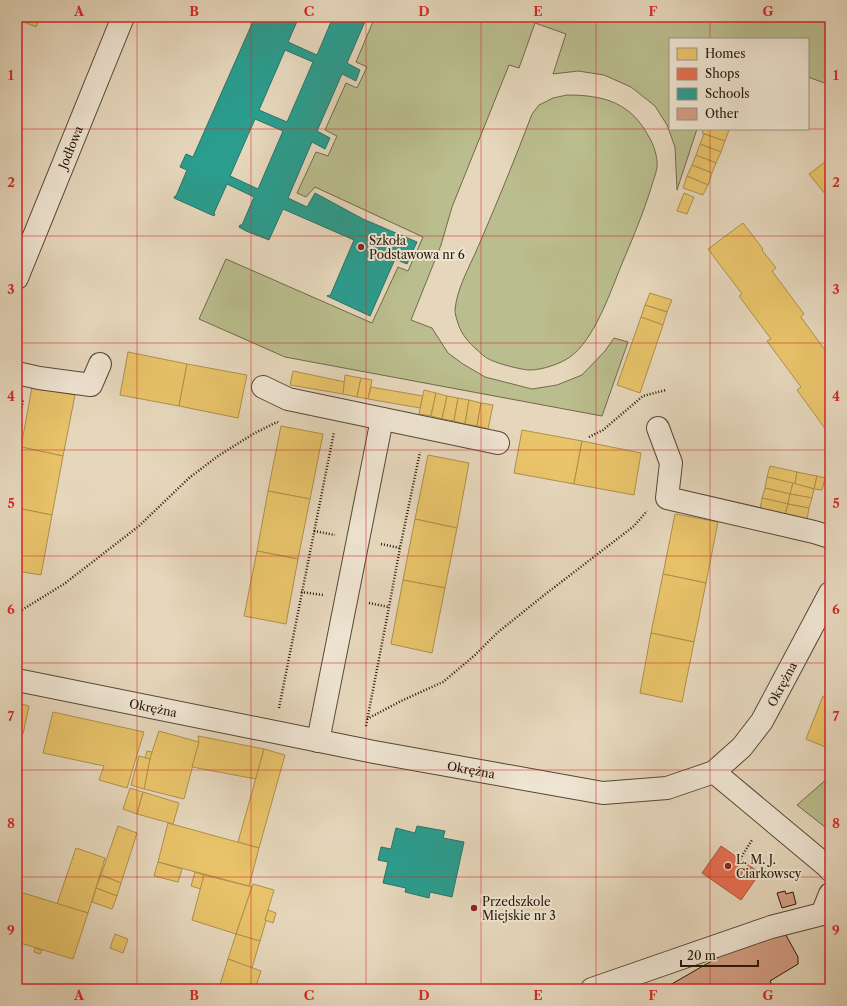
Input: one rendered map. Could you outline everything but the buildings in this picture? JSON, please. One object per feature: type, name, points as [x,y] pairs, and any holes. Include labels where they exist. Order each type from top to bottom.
[{"type":"street","name":"Jodłowa","points":[[17,278],[123,17]]},
{"type":"street","points":[[17,373],[39,378],[91,385],[100,364]]},
{"type":"street","points":[[263,387],[288,399],[498,443]]},
{"type":"street","points":[[318,741],[382,419]]},
{"type":"street","points":[[658,428],[671,463],[667,498],[830,537]]},
{"type":"street","name":"Okrężna","points":[[17,680],[374,752],[603,792],[667,788],[714,772],[742,746],[762,721],[830,593]]},
{"type":"street","points":[[714,772],[830,870]]},
{"type":"street","points":[[592,989],[771,927],[822,914],[830,894]]},
{"type":"path","points":[[589,437],[603,430],[643,396],[666,390]]},
{"type":"path","points":[[17,434],[24,398]]},
{"type":"path","points":[[279,708],[338,409]]},
{"type":"path","points":[[17,613],[64,584],[139,526],[189,478],[218,456],[253,434],[277,422],[284,424]]},
{"type":"path","points":[[366,729],[424,428]]},
{"type":"path","points":[[367,719],[401,701],[443,682],[475,655],[497,633],[634,526],[655,501],[667,498]]},
{"type":"path","points":[[740,859],[752,840]]},
{"type":"green space","points":[[375,17],[830,17],[830,85],[809,77],[809,38],[669,38],[669,130],[697,130],[677,190],[675,147],[667,125],[655,106],[631,87],[604,75],[578,71],[553,74],[566,34],[535,23],[519,68],[509,65],[452,207],[441,245],[411,320],[432,328],[448,353],[485,377],[532,389],[557,385],[582,375],[605,351],[614,338],[628,342],[602,416],[285,357],[199,319],[226,259],[372,323],[398,267],[408,271],[423,237],[315,187],[306,197],[297,193],[316,152],[328,156],[337,136],[325,130],[346,83],[357,88],[367,67],[356,62]]},
{"type":"green space","points":[[567,95],[581,95],[605,99],[616,103],[634,116],[642,125],[651,140],[656,156],[657,167],[648,198],[633,237],[606,302],[594,328],[587,339],[570,357],[561,362],[540,369],[526,370],[492,361],[475,348],[461,331],[456,318],[456,302],[464,278],[499,197],[532,114],[539,105],[553,98]]},
{"type":"green space","points":[[828,778],[830,779],[830,831],[797,805]]},
{"type":"place","name":"Szkoła Podstawowa nr 6","points":[[361,247]]},
{"type":"place","name":"L. M. J. Ciarkowscy","points":[[728,866]]},
{"type":"place","name":"Przedszkole Miejskie nr 3","points":[[474,908]]}]
